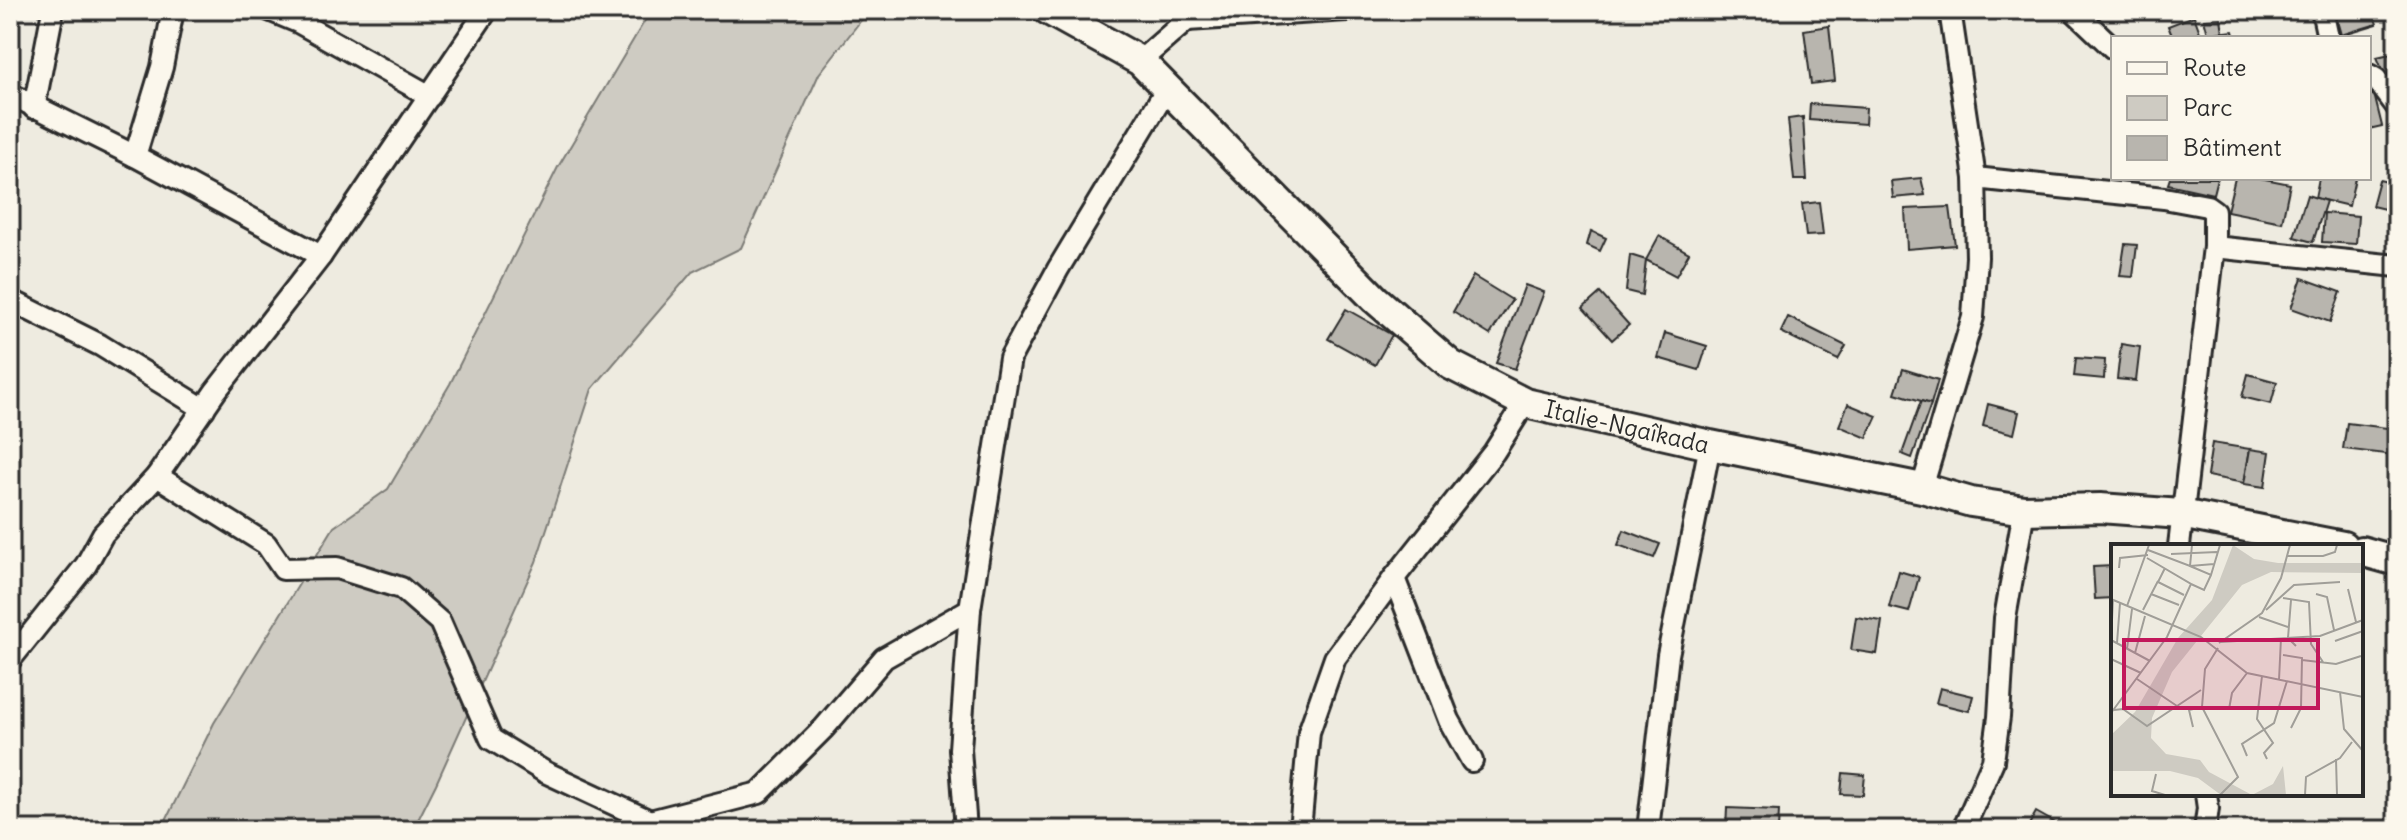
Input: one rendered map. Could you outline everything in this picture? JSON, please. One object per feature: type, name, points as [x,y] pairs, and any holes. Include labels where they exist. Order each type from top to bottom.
[{"type":"street","points":[[34,108],[53,10]]},
{"type":"street","points":[[135,156],[162,67],[173,10]]},
{"type":"street","points":[[269,10],[298,22],[430,96]]},
{"type":"street","points":[[10,660],[86,565],[103,534],[157,476],[321,256],[487,10]]},
{"type":"street","name":"Italie-Ngaîkada","points":[[1048,10],[1140,61],[1375,299],[1451,365],[1525,403],[1922,488],[1971,502],[2024,510],[2100,508],[2181,514],[2333,544]]},
{"type":"street","points":[[1140,61],[1192,15],[1347,10]]},
{"type":"street","points":[[1922,488],[1973,317],[1977,257],[1975,178],[1950,10]]},
{"type":"street","points":[[2073,10],[2111,46]]},
{"type":"street","points":[[2322,10],[2328,36]]},
{"type":"street","points":[[2371,76],[2397,107]]},
{"type":"street","points":[[966,830],[960,749],[970,609],[1010,358],[1058,269],[1166,90]]},
{"type":"street","points":[[10,94],[135,156],[321,256]]},
{"type":"street","points":[[1975,178],[2164,198],[2207,206],[2214,211],[2214,247],[2179,544]]},
{"type":"street","points":[[2214,247],[2397,266]]},
{"type":"street","points":[[10,300],[100,345],[204,409]]},
{"type":"street","points":[[1300,830],[1309,732],[1335,658],[1494,452],[1525,403]]},
{"type":"street","points":[[1648,830],[1668,655],[1710,445]]},
{"type":"street","points":[[157,476],[266,544],[283,569],[337,568],[401,588],[440,622],[491,739],[645,826],[759,793],[824,728],[884,658],[970,609]]},
{"type":"street","points":[[1963,830],[1993,761],[2005,618],[2024,510]]},
{"type":"street","points":[[2363,552],[2397,561]]},
{"type":"street","points":[[1394,578],[1449,720],[1472,761]]},
{"type":"street","points":[[2205,830],[2206,796]]},
{"type":"green space","points":[[651,10],[869,10],[819,74],[741,248],[692,272],[592,389],[536,562],[413,830],[161,830],[214,723],[334,527],[388,489],[450,384],[558,167]]},
{"type":"building","points":[[2334,10],[2372,10],[2377,24],[2341,35]]},
{"type":"building","points":[[2194,16],[2201,36],[2172,36],[2168,26]]},
{"type":"building","points":[[2221,18],[2223,32],[2208,34],[2204,19]]},
{"type":"building","points":[[1829,26],[1835,81],[1811,84],[1804,30]]},
{"type":"building","points":[[2233,31],[2234,36],[2209,36]]},
{"type":"building","points":[[2390,54],[2397,81],[2388,84],[2377,57]]},
{"type":"building","points":[[2374,94],[2382,126],[2371,129],[2371,95]]},
{"type":"building","points":[[1810,104],[1866,108],[1865,124],[1809,120]]},
{"type":"building","points":[[1803,117],[1807,180],[1794,180],[1788,119]]},
{"type":"building","points":[[1921,178],[1925,195],[1893,198],[1891,181]]},
{"type":"building","points":[[2169,180],[2216,180],[2213,194],[2168,184]]},
{"type":"building","points":[[2235,180],[2270,180],[2290,184],[2282,222],[2227,211]]},
{"type":"building","points":[[2319,180],[2355,180],[2349,206],[2315,198]]},
{"type":"building","points":[[2379,180],[2397,184],[2397,212],[2372,206]]},
{"type":"building","points":[[2307,195],[2326,201],[2313,242],[2294,237]]},
{"type":"building","points":[[1819,202],[1823,235],[1806,236],[1802,204]]},
{"type":"building","points":[[1950,207],[1955,245],[1907,249],[1905,209]]},
{"type":"building","points":[[2324,213],[2358,216],[2356,244],[2322,242]]},
{"type":"building","points":[[1591,231],[1606,238],[1600,251],[1587,245]]},
{"type":"building","points":[[1659,236],[1689,253],[1676,276],[1646,260]]},
{"type":"building","points":[[2125,244],[2137,245],[2133,277],[2120,276]]},
{"type":"building","points":[[1630,255],[1646,260],[1642,295],[1626,291]]},
{"type":"building","points":[[1473,276],[1512,300],[1490,335],[1453,312]]},
{"type":"building","points":[[2302,278],[2341,292],[2330,322],[2291,308]]},
{"type":"building","points":[[1525,285],[1544,292],[1515,369],[1496,363]]},
{"type":"building","points":[[1600,293],[1629,325],[1612,340],[1583,308]]},
{"type":"building","points":[[1346,309],[1392,335],[1375,365],[1328,339]]},
{"type":"building","points":[[1788,317],[1846,346],[1838,360],[1781,332]]},
{"type":"building","points":[[1665,333],[1707,346],[1699,370],[1658,358]]},
{"type":"building","points":[[2121,344],[2140,347],[2136,381],[2117,379]]},
{"type":"building","points":[[2076,358],[2105,360],[2104,379],[2074,376]]},
{"type":"building","points":[[1903,369],[1938,380],[1931,404],[1895,393]]},
{"type":"building","points":[[2248,374],[2277,382],[2271,404],[2242,397]]},
{"type":"building","points":[[1921,401],[1931,404],[1912,458],[1902,454]]},
{"type":"building","points":[[1848,404],[1877,416],[1867,438],[1839,426]]},
{"type":"building","points":[[1988,404],[2019,412],[2014,434],[1983,426]]},
{"type":"building","points":[[2347,423],[2396,429],[2393,455],[2343,449]]},
{"type":"building","points":[[2212,443],[2250,449],[2244,483],[2207,476]]},
{"type":"building","points":[[2250,449],[2270,452],[2265,487],[2244,484]]},
{"type":"building","points":[[1624,530],[1660,544],[1654,558],[1618,545]]},
{"type":"building","points":[[2111,566],[2111,598],[2095,599],[2093,567]]},
{"type":"building","points":[[1899,571],[1919,577],[1909,612],[1889,607]]},
{"type":"building","points":[[1856,617],[1882,621],[1877,654],[1851,650]]},
{"type":"building","points":[[1940,688],[1973,696],[1969,711],[1936,703]]},
{"type":"building","points":[[1843,773],[1865,775],[1863,795],[1841,794]]},
{"type":"building","points":[[1727,808],[1779,810],[1778,830],[1726,830]]},
{"type":"building","points":[[2036,812],[2066,829],[2026,830]]}]
